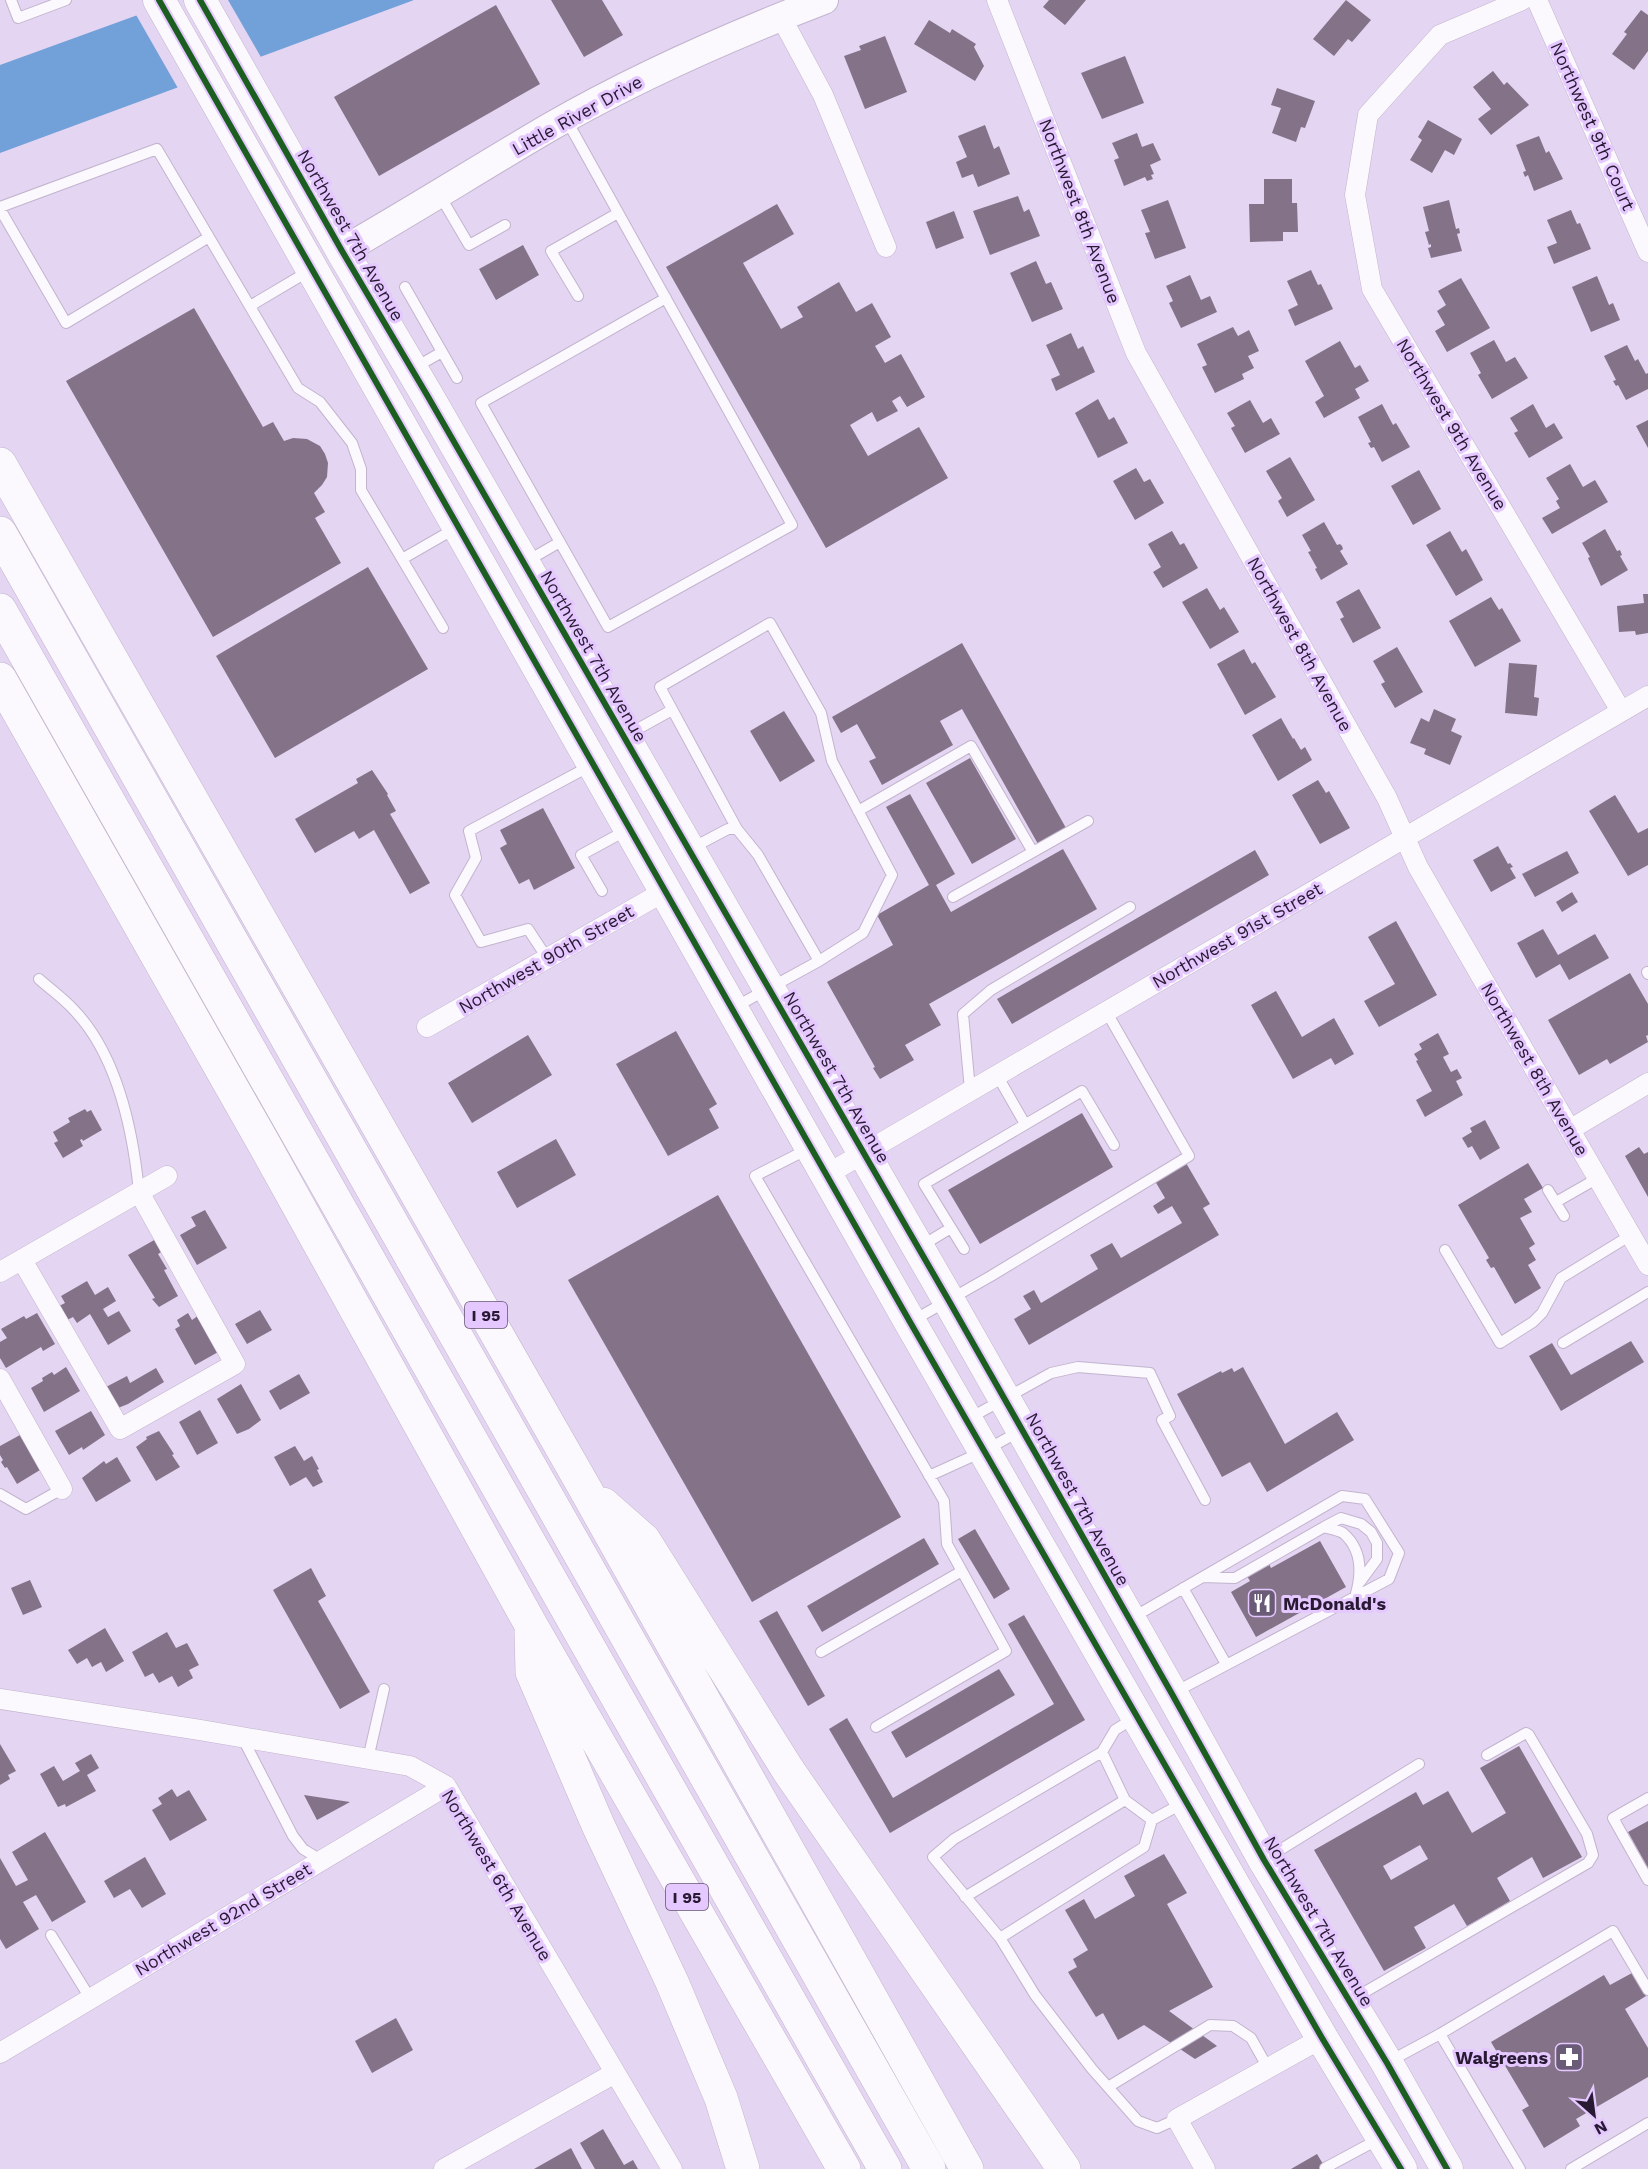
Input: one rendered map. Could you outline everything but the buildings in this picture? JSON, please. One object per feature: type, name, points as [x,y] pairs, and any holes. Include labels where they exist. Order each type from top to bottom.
[{"type":"highway","name":"I 95","points":[[0,464],[583,1485],[967,2169]]},
{"type":"highway","points":[[0,533],[929,2169]]},
{"type":"highway","points":[[0,610],[885,2169]]},
{"type":"highway","name":"I 95","points":[[0,679],[270,1154],[531,1624],[844,2169]]},
{"type":"highway","points":[[583,1485],[644,1540],[788,1770],[1065,2169]]},
{"type":"highway","points":[[531,1624],[532,1672],[598,1825],[672,1982],[721,2097],[743,2169]]},
{"type":"main road","name":"Northwest 7th Avenue","points":[[200,0],[342,251],[524,562],[1023,1430],[1264,1860],[1387,2063],[1447,2169]]},
{"type":"main road","points":[[160,1],[1136,1717],[1187,1801],[1322,2038],[1401,2169]]},
{"type":"main road","points":[[311,269],[342,251]]},
{"type":"main road","points":[[1073,1606],[1106,1620],[1140,1680],[1172,1694]]},
{"type":"main road","points":[[1187,1801],[1223,1811],[1286,1920],[1310,1936]]},
{"type":"street","name":"Little River Drive","points":[[342,251],[566,119],[659,70],[781,16],[824,0]]},
{"type":"street","name":"Northwest 8th Avenue","points":[[997,0],[1136,352],[1387,798],[1418,867],[1648,1265]]},
{"type":"street","name":"Northwest 9th Avenue","points":[[1522,0],[1440,34],[1368,115],[1355,195],[1372,289],[1621,711]]},
{"type":"street","name":"Northwest 9th Court","points":[[1537,0],[1648,252]]},
{"type":"street","points":[[781,16],[824,95],[886,247]]},
{"type":"street","name":"Northwest 91st Street","points":[[826,1175],[1648,696]]},
{"type":"street","name":"Northwest 90th Street","points":[[427,1027],[665,891]]},
{"type":"street","points":[[1570,1129],[1648,1083]]},
{"type":"street","points":[[0,1272],[167,1176]]},
{"type":"street","points":[[22,1260],[120,1429],[235,1364],[139,1192]]},
{"type":"street","points":[[0,1379],[62,1489]]},
{"type":"street","name":"Northwest 6th Avenue","points":[[0,1699],[410,1766],[446,1786],[672,2169]]},
{"type":"street","name":"Northwest 92nd Street","points":[[0,2052],[446,1786]]},
{"type":"street","points":[[1205,2169],[1178,2119],[1322,2038]]},
{"type":"street","points":[[444,2169],[615,2073]]},
{"type":"lane","points":[[11,0],[18,18],[66,0]]},
{"type":"lane","points":[[566,119],[666,298],[792,525],[608,627],[480,403],[666,298]]},
{"type":"lane","points":[[209,237],[66,323],[0,208],[157,149],[209,237],[249,306],[298,388],[320,402],[352,443],[361,469],[361,490],[443,628]]},
{"type":"lane","points":[[439,194],[469,245],[505,225]]},
{"type":"lane","points":[[578,296],[551,251],[618,213]]},
{"type":"lane","points":[[249,306],[311,269]]},
{"type":"lane","points":[[405,286],[457,378]]},
{"type":"lane","points":[[412,369],[442,352]]},
{"type":"lane","points":[[402,559],[459,526]]},
{"type":"lane","points":[[524,562],[560,542]]},
{"type":"lane","points":[[732,1009],[819,960],[863,933],[892,875],[832,761],[821,713],[770,623],[660,687],[737,829],[758,855],[819,960]]},
{"type":"lane","points":[[623,736],[672,710]]},
{"type":"lane","points":[[858,811],[971,746],[1033,852]]},
{"type":"lane","points":[[547,958],[528,929],[481,942],[455,896],[476,858],[469,831],[593,765]]},
{"type":"lane","points":[[953,897],[1088,820]]},
{"type":"lane","points":[[602,891],[581,855],[630,829]]},
{"type":"lane","points":[[690,850],[728,829],[737,829]]},
{"type":"lane","points":[[970,1090],[963,1014],[991,990],[1130,907]]},
{"type":"lane","points":[[39,979],[75,1010],[111,1065],[122,1099],[137,1168],[139,1192]]},
{"type":"lane","points":[[910,1322],[949,1301],[1189,1156],[1107,1011]]},
{"type":"lane","points":[[997,1075],[1025,1124]]},
{"type":"lane","points":[[964,1249],[924,1184],[1082,1090],[1114,1145]]},
{"type":"lane","points":[[810,1147],[755,1176],[944,1501],[947,1544],[1006,1651],[876,1727]]},
{"type":"lane","points":[[1556,1202],[1598,1178]]},
{"type":"lane","points":[[1548,1190],[1564,1216]]},
{"type":"lane","points":[[918,1248],[951,1228]]},
{"type":"lane","points":[[1445,1250],[1500,1342],[1533,1322],[1542,1313],[1561,1278],[1631,1235]]},
{"type":"lane","points":[[1563,1342],[1648,1292]]},
{"type":"lane","points":[[967,1420],[1051,1373],[1078,1367],[1149,1373],[1170,1416],[1162,1420],[1205,1500]]},
{"type":"lane","points":[[929,1476],[1023,1430]]},
{"type":"lane","points":[[0,1494],[26,1509],[62,1489]]},
{"type":"lane","points":[[1129,1620],[1342,1496],[1365,1499],[1399,1553],[1389,1579],[1172,1694]]},
{"type":"lane","points":[[1203,1577],[1235,1578],[1341,1518],[1361,1524],[1371,1533],[1377,1544],[1377,1559],[1360,1582]]},
{"type":"lane","points":[[1324,1527],[1341,1532],[1352,1544],[1361,1566],[1360,1582],[1355,1597]]},
{"type":"lane","points":[[821,1652],[962,1571]]},
{"type":"lane","points":[[1183,1588],[1226,1664]]},
{"type":"lane","points":[[368,1759],[384,1689]]},
{"type":"lane","points":[[1136,1717],[1115,1730],[1102,1752],[954,1839],[933,1857],[1000,1938],[1035,1995],[1138,2121],[1157,2128],[1178,2119]]},
{"type":"lane","points":[[1348,2002],[1588,1863],[1593,1855],[1587,1834],[1529,1735],[1526,1733],[1487,1755]]},
{"type":"lane","points":[[242,1737],[293,1836],[303,1849],[321,1860]]},
{"type":"lane","points":[[1102,1752],[1125,1800],[1152,1820]]},
{"type":"lane","points":[[1264,1860],[1419,1764]]},
{"type":"lane","points":[[1648,1798],[1613,1818],[1648,1880]]},
{"type":"lane","points":[[964,1897],[1125,1800]]},
{"type":"lane","points":[[1000,1938],[1144,1847],[1152,1820],[1187,1801]]},
{"type":"lane","points":[[1387,2063],[1613,1931],[1648,1990]]},
{"type":"lane","points":[[51,1935],[90,1998]]},
{"type":"lane","points":[[1108,2087],[1210,2025],[1233,2026],[1251,2038],[1268,2068]]},
{"type":"lane","points":[[1440,2034],[1520,2169]]},
{"type":"lane","points":[[1572,2169],[1648,2123]]},
{"type":"lane","points":[[1325,2168],[1382,2137]]},
{"type":"water","points":[[179,0],[414,0],[0,153],[0,65]]},
{"type":"pier","points":[[171,0],[228,0],[262,59],[179,90],[135,13]]},
{"type":"cycle path","points":[[159,0],[910,1322],[1322,2038],[1401,2169]]},
{"type":"cycle path","points":[[200,0],[342,251],[949,1301],[1264,1860],[1387,2063],[1447,2169]]},
{"type":"place","name":"McDonald's","points":[[1262,1603]]},
{"type":"place","name":"Walgreens","points":[[1569,2057]]}]
